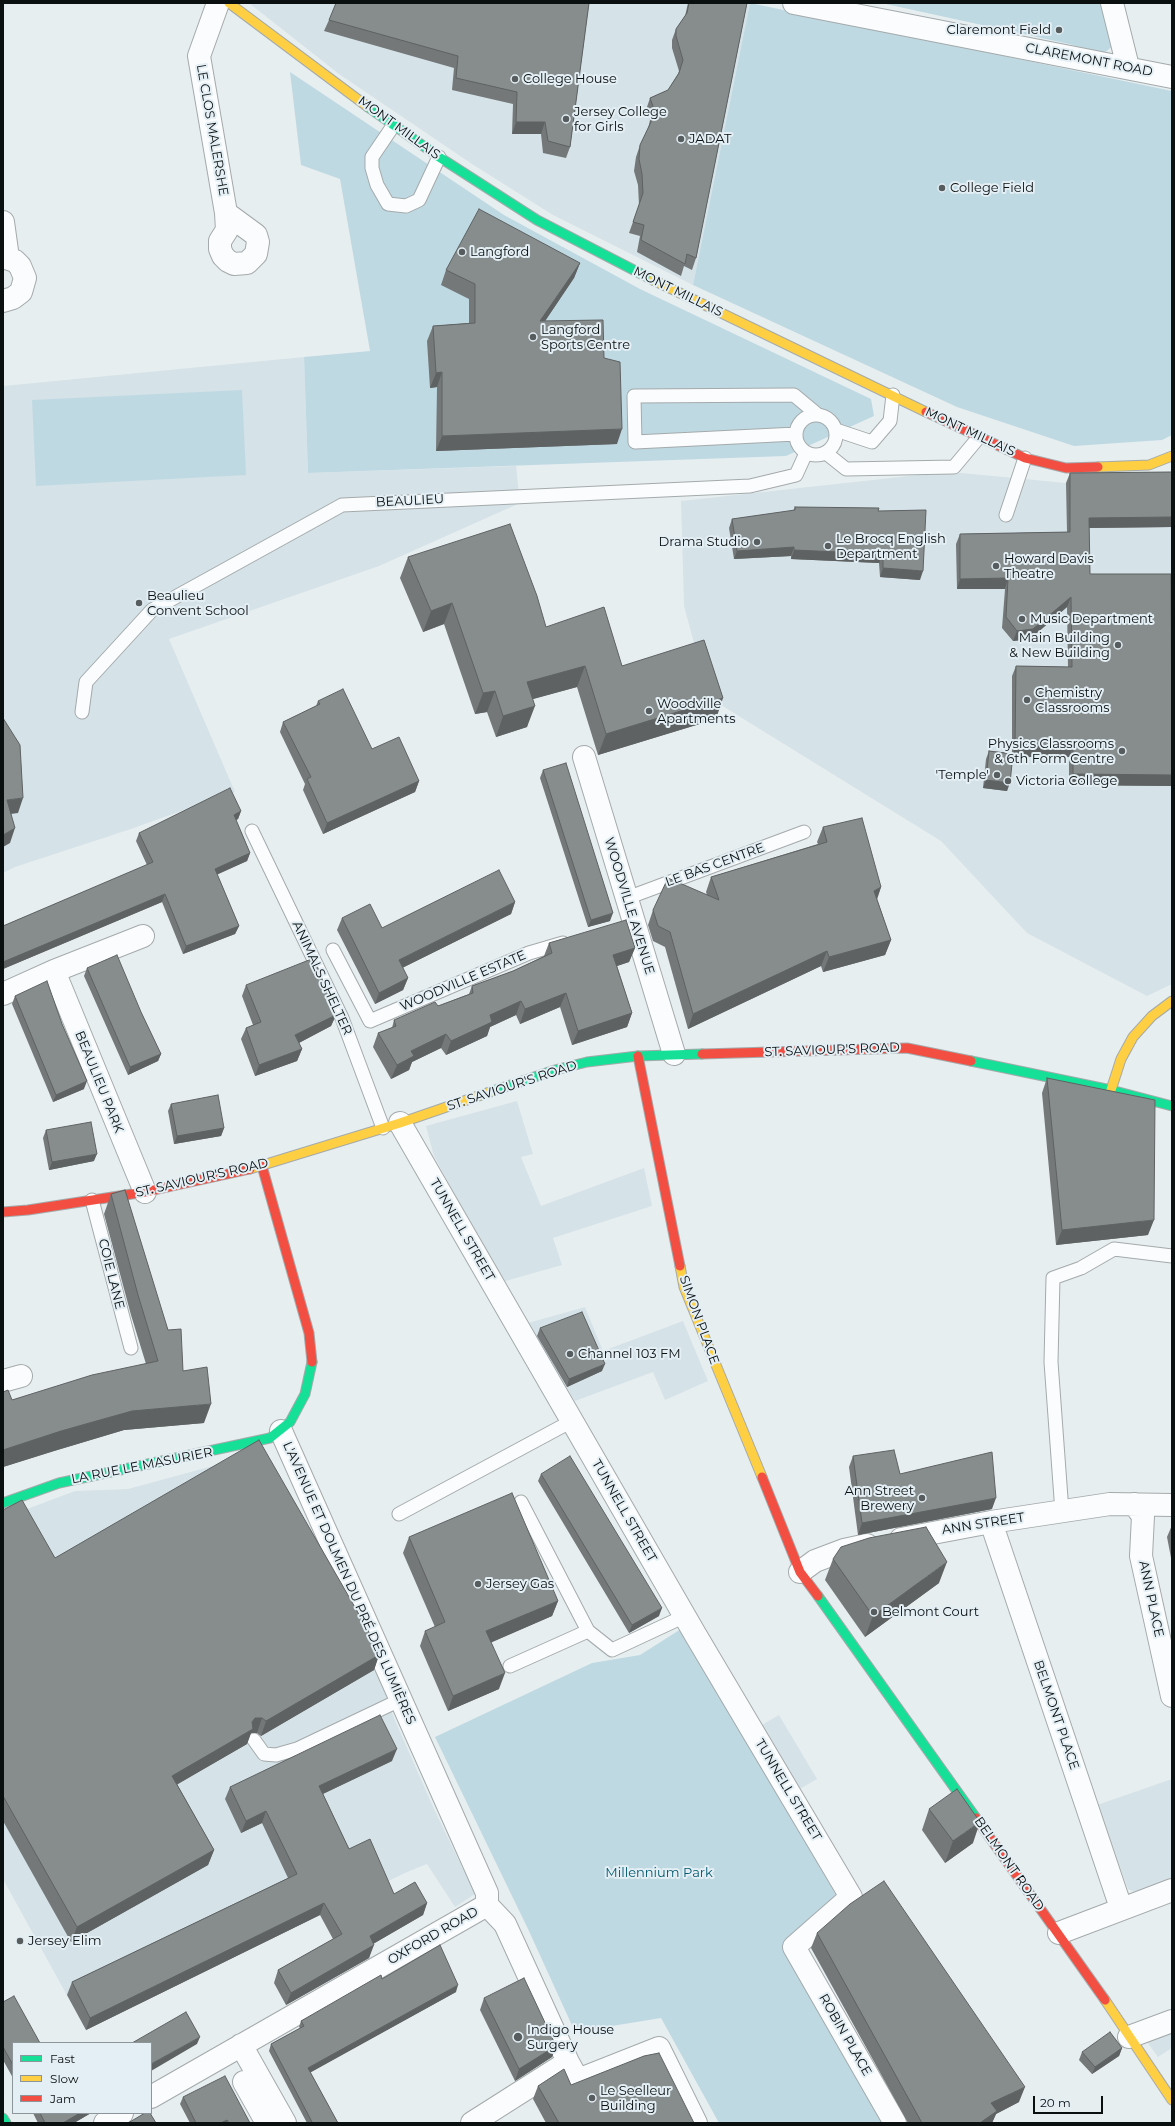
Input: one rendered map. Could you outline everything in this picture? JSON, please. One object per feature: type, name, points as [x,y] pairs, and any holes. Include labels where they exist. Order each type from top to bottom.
[{"type":"main road","name":"MONT MILLAIS","points":[[229,3],[394,126],[438,157],[537,220],[618,263],[979,437],[1025,458],[1066,468],[1149,465],[1172,456]]},
{"type":"main road","points":[[1111,1090],[1121,1059],[1132,1037],[1152,1016],[1172,1001]]},
{"type":"main road","name":"ST. SAVIOUR'S ROAD","points":[[3,1212],[145,1192],[262,1166],[392,1126],[555,1070],[587,1062],[638,1056],[907,1048],[1111,1090],[1172,1106]]},
{"type":"main road","name":"SIMON PLACE","points":[[638,1056],[684,1287],[800,1572]]},
{"type":"main road","name":"L'AVENUE ET DOLMEN DU PRÉ DES LUMIÈRES","points":[[262,1166],[283,1236],[309,1333],[313,1358],[305,1394],[290,1422],[280,1431]]},
{"type":"main road","name":"LA RUE LE MASURIER","points":[[3,1503],[59,1483],[229,1449],[257,1442],[280,1431]]},
{"type":"main road","name":"BELMONT ROAD","points":[[800,1572],[814,1594],[1058,1933],[1172,2100]]},
{"type":"main road","points":[[3,2118],[6,2123]]},
{"type":"street","name":"LE CLOS MALERSHE","points":[[218,3],[199,56],[226,213]]},
{"type":"street","name":"CLAREMONT ROAD","points":[[794,3],[1128,67],[1172,77]]},
{"type":"street","points":[[1112,3],[1128,67]]},
{"type":"street","points":[[3,222],[5,257],[20,266],[25,278],[21,292],[13,298],[3,301]]},
{"type":"street","name":"WOODVILLE AVENUE","points":[[584,757],[627,898],[627,924],[674,1054]]},
{"type":"street","points":[[3,994],[54,971],[142,936]]},
{"type":"street","name":"BEAULIEU PARK","points":[[54,971],[145,1192]]},
{"type":"street","name":"TUNNELL STREET","points":[[392,1126],[572,1421],[685,1616],[851,1896],[794,1947]]},
{"type":"street","name":"L'AVENUE ET DOLMEN DU PRÉ DES LUMIÈRES","points":[[280,1431],[347,1577],[400,1700],[487,1893],[487,1905]]},
{"type":"street","name":"ANN STREET","points":[[800,1572],[815,1561],[844,1550],[991,1522],[1110,1504],[1172,1506]]},
{"type":"street","name":"ANN PLACE","points":[[1134,1504],[1143,1516],[1141,1556],[1172,1696]]},
{"type":"street","name":"BELMONT PLACE","points":[[991,1522],[1121,1908]]},
{"type":"street","points":[[1058,1933],[1172,1890]]},
{"type":"street","name":"OXFORD ROAD","points":[[152,2096],[487,1905],[505,1924],[568,2062],[578,2080],[659,2048],[696,2123]]},
{"type":"street","name":"ROBIN PLACE","points":[[794,1947],[895,2123]]},
{"type":"street","points":[[1129,2037],[1172,2021]]},
{"type":"street","points":[[235,2049],[267,2123]]},
{"type":"street","points":[[235,2049],[285,2123]]},
{"type":"street","points":[[472,2123],[568,2062]]},
{"type":"street","points":[[105,2123],[120,2114]]},
{"type":"lane","points":[[394,126],[372,157],[372,168],[377,185],[388,204],[406,206],[420,200],[438,157]]},
{"type":"lane","points":[[796,434],[635,442],[634,396],[794,394],[818,415],[831,421],[836,430],[834,445],[826,453],[820,455],[806,453],[797,442],[796,434],[802,421],[807,417],[818,415]]},
{"type":"lane","points":[[836,430],[872,442],[890,421],[893,395]]},
{"type":"lane","points":[[826,453],[846,470],[954,467],[979,437]]},
{"type":"lane","name":"BEAULIEU","points":[[82,712],[86,682],[152,610],[342,505],[750,486],[796,475],[806,453]]},
{"type":"lane","points":[[1006,514],[1025,458]]},
{"type":"lane","name":"ANIMALS SHELTER","points":[[252,831],[392,1126]]},
{"type":"lane","name":"LE BAS CENTRE","points":[[627,898],[804,832]]},
{"type":"lane","name":"WOODVILLE ESTATE","points":[[333,950],[370,1021],[529,953],[574,940]]},
{"type":"lane","name":"COIE LANE","points":[[92,1200],[130,1348]]},
{"type":"lane","points":[[1062,1512],[1051,1362],[1053,1278],[1081,1268],[1114,1249],[1172,1256]]},
{"type":"lane","points":[[399,1514],[572,1421]]},
{"type":"lane","points":[[521,1502],[588,1631],[612,1650],[685,1616]]},
{"type":"lane","points":[[510,1666],[588,1631]]},
{"type":"lane","points":[[254,1740],[264,1754],[276,1755],[297,1749],[400,1700]]},
{"type":"shaded area","name":"Jersey College for Girls","points":[[249,3],[750,3],[693,285],[553,215],[472,164],[339,74]]},
{"type":"shaded area","name":"Beaulieu Convent School","points":[[304,357],[308,473],[516,466],[520,503],[379,566],[169,639],[235,792],[128,830],[15,867],[3,873],[3,386]]},
{"type":"shaded area","name":"Victoria College","points":[[1172,472],[1172,984],[1147,996],[1027,933],[941,841],[721,705],[700,665],[684,606],[681,501],[918,475],[962,473],[1066,483]]},
{"type":"shaded area","points":[[517,1101],[533,1154],[521,1157],[541,1206],[644,1168],[652,1206],[553,1238],[562,1265],[502,1282],[434,1156],[426,1126]]},
{"type":"shaded area","points":[[585,1307],[603,1351],[683,1321],[708,1381],[665,1400],[653,1372],[575,1401],[528,1323]]},
{"type":"shaded area","points":[[253,1455],[376,1669],[394,1718],[434,1809],[475,1894],[455,1907],[427,1864],[407,1872],[86,2030],[3,1879],[3,1518],[75,1491],[128,1489]]},
{"type":"shaded area","points":[[779,1715],[817,1779],[798,1790],[760,1726]]},
{"type":"shaded area","points":[[1172,1779],[1172,1880],[1138,1894],[1128,1889],[1097,1805]]},
{"type":"shaded area","points":[[1172,2028],[1172,2048],[1158,2057],[1145,2039]]},
{"type":"green space","name":"College Field","points":[[750,3],[1172,91],[1172,435],[1162,440],[1074,446],[957,407],[693,285]]},
{"type":"green space","name":"Claremont Field","points":[[881,3],[1104,3],[1114,45],[1103,54],[1069,44]]},
{"type":"green space","name":"Langford","points":[[290,72],[504,215],[640,289],[871,399],[874,416],[786,456],[308,473],[304,357],[370,351],[340,179],[301,165]]},
{"type":"green space","points":[[242,390],[246,475],[36,486],[32,400]]},
{"type":"green space","name":"Millennium Park","points":[[681,1629],[836,1895],[782,1946],[885,2123],[719,2123],[661,2018],[575,2032],[528,1929],[435,1737],[592,1663],[640,1655]]},
{"type":"building","name":"College House","points":[[336,3],[589,3],[570,147],[548,141],[545,122],[516,122],[517,92],[456,78],[458,56],[329,20]]},
{"type":"building","name":"JADAT","points":[[689,3],[747,3],[696,258],[687,254],[685,264],[641,240],[644,225],[633,222],[643,193],[642,174],[639,159],[640,145],[651,122],[654,109],[650,98],[668,90],[679,73],[683,60],[676,36],[676,29],[687,13]]},
{"type":"building","name":"Langford Sports Centre","points":[[479,209],[580,263],[540,321],[603,320],[604,358],[620,362],[622,429],[442,436],[442,372],[436,373],[433,326],[475,323],[475,284],[446,270]]},
{"type":"building","points":[[1172,472],[1172,517],[1089,518],[1090,574],[1171,574],[1172,775],[1073,774],[1073,747],[1015,746],[1016,666],[1072,667],[1071,597],[1033,629],[1017,631],[1006,617],[1008,578],[960,579],[960,534],[1070,532],[1070,473]]},
{"type":"building","points":[[795,507],[879,508],[878,511],[926,510],[923,571],[883,568],[883,554],[794,550],[794,547],[737,551],[732,519],[795,510]]},
{"type":"building","points":[[510,524],[537,596],[546,627],[604,607],[622,666],[704,640],[723,698],[606,734],[585,666],[527,682],[535,706],[503,716],[495,691],[483,693],[452,603],[431,611],[408,557]]},
{"type":"building","points":[[343,689],[372,749],[399,737],[419,781],[327,823],[307,779],[311,777],[283,722],[320,704],[318,701]]},
{"type":"building","points":[[3,718],[20,745],[23,798],[7,800],[15,828],[3,835]]},
{"type":"building","name":"'Temple'","points":[[989,751],[1013,754],[1010,783],[986,780]]},
{"type":"building","points":[[566,763],[613,913],[591,920],[543,770]]},
{"type":"building","points":[[230,788],[241,811],[234,815],[250,853],[215,869],[239,926],[186,946],[165,894],[3,962],[3,926],[153,862],[139,833]]},
{"type":"building","points":[[862,818],[881,887],[874,891],[891,940],[829,957],[827,951],[693,1014],[670,932],[658,926],[653,910],[668,878],[719,900],[711,877],[827,842],[823,827]]},
{"type":"building","points":[[499,870],[515,902],[399,960],[408,978],[379,993],[342,918],[370,904],[382,928]]},
{"type":"building","points":[[626,920],[635,948],[613,955],[632,1013],[578,1031],[566,993],[525,1009],[521,1001],[490,1015],[492,1022],[451,1041],[446,1034],[411,1051],[414,1056],[397,1065],[378,1033],[396,1026],[394,1020],[435,1002],[438,1006],[473,993],[472,986],[513,971],[552,953],[549,943]]},
{"type":"building","points":[[117,955],[141,1012],[161,1054],[130,1067],[87,968]]},
{"type":"building","points":[[314,958],[336,1015],[295,1035],[302,1049],[259,1065],[246,1028],[261,1022],[246,985]]},
{"type":"building","points":[[47,981],[62,1024],[87,1081],[56,1095],[15,996]]},
{"type":"building","points":[[1047,1078],[1155,1100],[1154,1220],[1062,1230]]},
{"type":"building","points":[[218,1095],[224,1128],[177,1136],[171,1104]]},
{"type":"building","points":[[91,1122],[97,1154],[52,1162],[46,1130]]},
{"type":"building","points":[[125,1190],[168,1330],[181,1329],[183,1371],[207,1367],[211,1404],[132,1411],[61,1431],[3,1450],[3,1392],[8,1390],[12,1400],[92,1375],[158,1361],[138,1295],[111,1194]]},
{"type":"building","name":"Channel 103 FM","points":[[582,1312],[605,1364],[569,1379],[540,1328]]},
{"type":"building","points":[[259,1440],[368,1630],[379,1655],[266,1721],[262,1718],[255,1718],[252,1722],[253,1729],[172,1776],[214,1850],[77,1927],[3,1796],[3,1510],[22,1500],[55,1558]]},
{"type":"building","name":"Ann Street Brewery","points":[[894,1450],[900,1474],[992,1452],[996,1498],[862,1523],[853,1456]]},
{"type":"building","points":[[570,1456],[662,1608],[632,1625],[541,1474]]},
{"type":"building","name":"Jersey Gas","points":[[512,1493],[558,1601],[486,1631],[505,1673],[453,1696],[425,1631],[445,1622],[409,1537]]},
{"type":"building","name":"Belmont Court","points":[[926,1527],[947,1562],[873,1616],[833,1559],[841,1547],[869,1538]]},
{"type":"building","points":[[380,1715],[397,1749],[319,1786],[349,1849],[370,1839],[394,1894],[415,1882],[427,1903],[370,1936],[374,1945],[291,1993],[278,1970],[342,1934],[324,1903],[90,2018],[72,1982],[297,1874],[266,1811],[246,1821],[230,1787]]},
{"type":"building","points":[[957,1789],[980,1822],[953,1841],[929,1809]]},
{"type":"building","points":[[884,1881],[1025,2087],[991,2103],[997,2111],[980,2123],[922,2123],[817,1933],[850,1904]]},
{"type":"building","points":[[440,1945],[458,1985],[308,2068],[338,2123],[309,2123],[312,2122],[271,2044],[304,2026],[301,2021],[381,1975],[382,1979]]},
{"type":"building","name":"Indigo House Surgery","points":[[524,1978],[556,2046],[519,2069],[484,1998]]},
{"type":"building","points":[[14,1996],[39,2042],[12,2042],[12,2063],[3,2047],[3,2002]]},
{"type":"building","points":[[186,2012],[200,2037],[152,2063],[152,2042],[134,2042]]},
{"type":"building","points":[[1110,2032],[1122,2048],[1095,2067],[1082,2052]]},
{"type":"building","points":[[659,2053],[694,2123],[559,2123],[538,2086],[564,2069],[571,2085],[644,2056]]},
{"type":"building","points":[[225,2076],[250,2123],[229,2123],[227,2120],[221,2123],[196,2123],[183,2097]]},
{"type":"building","points":[[40,2114],[78,2114],[63,2123],[45,2123]]},
{"type":"building","points":[[143,2114],[151,2114],[156,2123],[128,2123]]},
{"type":"traffic: fast","points":[[368,107],[439,157],[537,220],[653,280]]},
{"type":"traffic: fast","points":[[490,1092],[555,1070],[587,1062],[638,1056],[702,1054]]},
{"type":"traffic: fast","points":[[971,1061],[1111,1090],[1172,1106]]},
{"type":"traffic: fast","points":[[3,1503],[59,1483],[270,1438],[290,1422],[305,1394],[312,1362]]},
{"type":"traffic: fast","points":[[818,1596],[976,1818]]},
{"type":"traffic: fast","points":[[3,2118],[6,2123]]},
{"type":"traffic: slow","points":[[229,3],[368,107]]},
{"type":"traffic: slow","points":[[653,280],[926,412]]},
{"type":"traffic: slow","points":[[1098,467],[1149,465],[1172,456]]},
{"type":"traffic: slow","points":[[1111,1090],[1121,1059],[1133,1037],[1152,1016],[1172,1001]]},
{"type":"traffic: slow","points":[[250,1169],[400,1123],[490,1092]]},
{"type":"traffic: slow","points":[[680,1266],[684,1287],[762,1477]]},
{"type":"traffic: slow","points":[[1105,2000],[1172,2100]]},
{"type":"traffic: jam","points":[[926,412],[1025,458],[1066,468],[1098,467]]},
{"type":"traffic: jam","points":[[702,1054],[907,1048],[971,1061]]},
{"type":"traffic: jam","points":[[638,1056],[680,1266]]},
{"type":"traffic: jam","points":[[262,1166],[309,1333],[312,1362]]},
{"type":"traffic: jam","points":[[3,1212],[28,1210],[145,1192],[250,1169]]},
{"type":"traffic: jam","points":[[762,1477],[800,1572],[818,1596]]},
{"type":"traffic: jam","points":[[976,1818],[1105,2000]]},
{"type":"place","name":"Claremont Field","points":[[1059,30]]},
{"type":"place","name":"College House","points":[[515,79]]},
{"type":"place","name":"Jersey College for Girls","points":[[566,119]]},
{"type":"place","name":"JADAT","points":[[681,139]]},
{"type":"place","name":"College Field","points":[[942,188]]},
{"type":"place","name":"Langford","points":[[462,252]]},
{"type":"place","name":"Langford Sports Centre","points":[[533,337]]},
{"type":"place","name":"Drama Studio","points":[[757,542]]},
{"type":"place","name":"Le Brocq English Department","points":[[828,546]]},
{"type":"place","name":"Howard Davis Theatre","points":[[996,566]]},
{"type":"place","name":"Beaulieu Convent School","points":[[139,603]]},
{"type":"place","name":"Music Department","points":[[1022,619]]},
{"type":"place","name":"Main Building & New Building","points":[[1118,645]]},
{"type":"place","name":"Chemistry Classrooms","points":[[1027,700]]},
{"type":"place","name":"Woodville Apartments","points":[[649,711]]},
{"type":"place","name":"Physics Classrooms & 6th Form Centre","points":[[1122,751]]},
{"type":"place","name":"'Temple'","points":[[997,775]]},
{"type":"place","name":"Victoria College","points":[[1008,781]]},
{"type":"place","name":"Channel 103 FM","points":[[570,1354]]},
{"type":"place","name":"Ann Street Brewery","points":[[922,1498]]},
{"type":"place","name":"Jersey Gas","points":[[478,1584]]},
{"type":"place","name":"Belmont Court","points":[[874,1612]]},
{"type":"place","name":"Jersey Elim","points":[[20,1941]]},
{"type":"place","name":"Indigo House Surgery","points":[[518,2037]]},
{"type":"place","name":"Le Seelleur Building","points":[[592,2098]]}]
